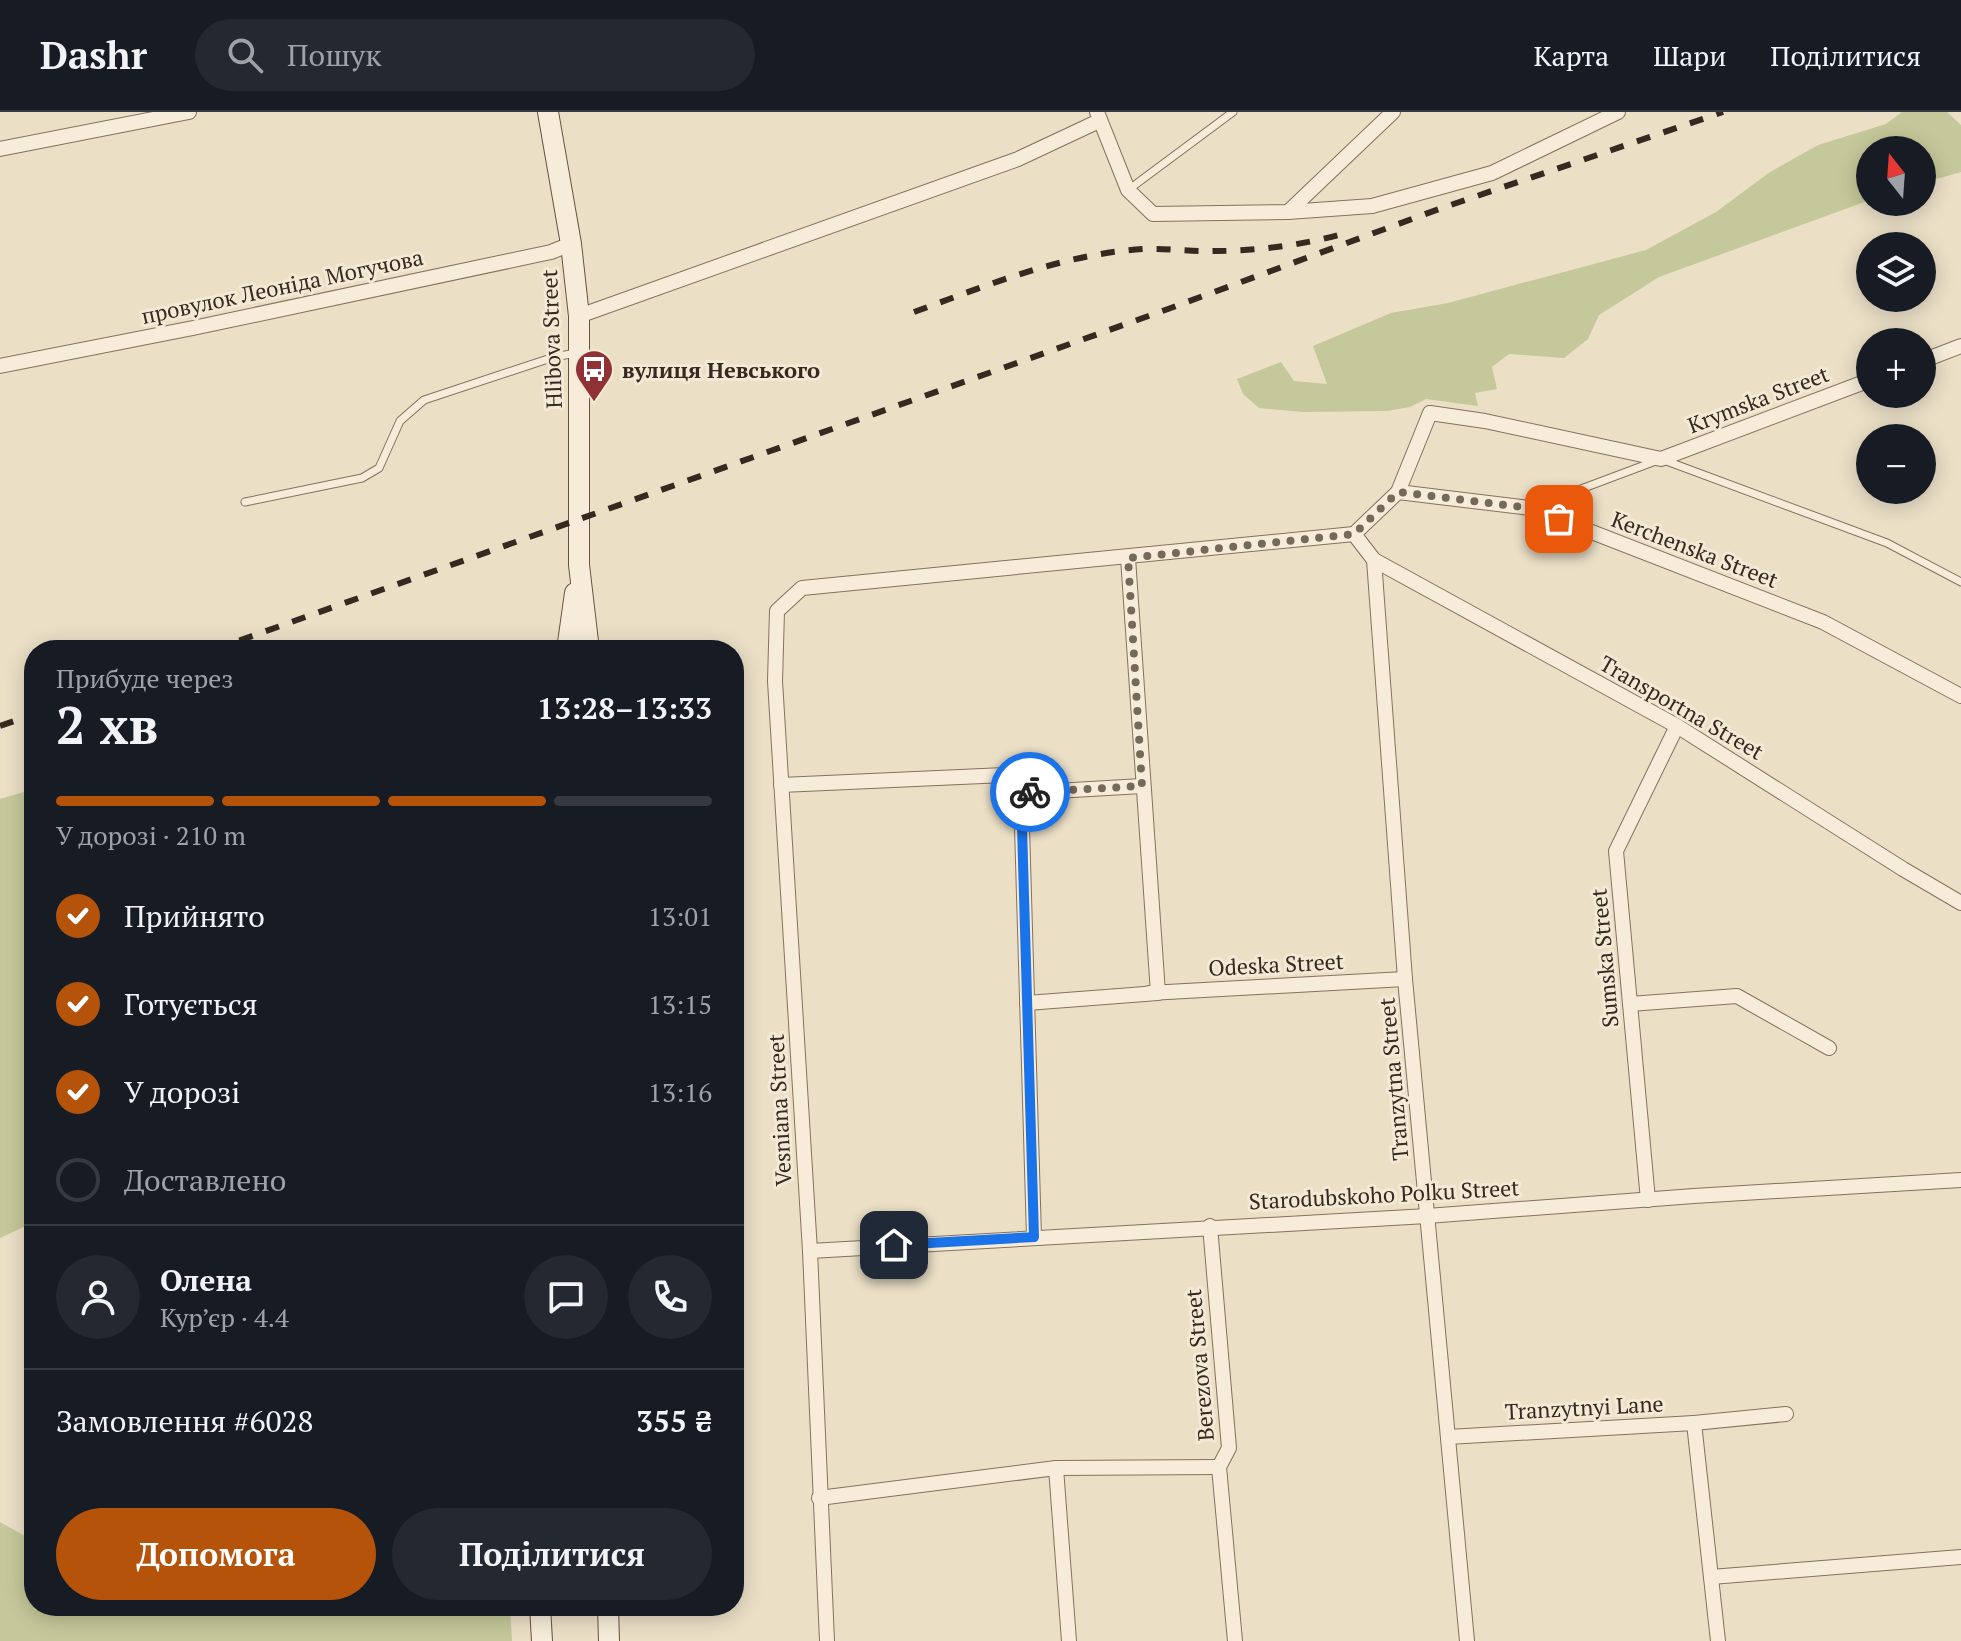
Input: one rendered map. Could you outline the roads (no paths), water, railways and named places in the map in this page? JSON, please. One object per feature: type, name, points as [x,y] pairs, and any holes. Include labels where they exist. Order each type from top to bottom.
[{"type":"main road","name":"Hlibova Street","points":[[548,112],[571,244],[579,316],[579,565]]},
{"type":"main road","points":[[568,640],[579,565]]},
{"type":"main road","points":[[579,565],[588,640]]},
{"type":"main road","points":[[541,1616],[542,1641]]},
{"type":"main road","points":[[608,1616],[609,1641]]},
{"type":"street","points":[[0,149],[189,112]]},
{"type":"street","points":[[1288,212],[1393,112]]},
{"type":"street","points":[[579,316],[1018,159],[1098,117],[1128,190],[1153,214],[1288,212],[1372,206],[1492,173],[1618,112]]},
{"type":"street","name":"провулок Леоніда Могучова","points":[[0,366],[551,252],[571,244]]},
{"type":"street","points":[[1936,356],[1961,346]]},
{"type":"street","name":"Krymska Street","points":[[1661,459],[1856,385]]},
{"type":"street","points":[[1148,994],[1158,993],[1128,558],[1354,534],[1398,492],[1430,413],[1485,421],[1661,459]]},
{"type":"street","name":"Kerchenska Street","points":[[1398,492],[1530,508],[1823,622],[1961,696]]},
{"type":"street","points":[[1354,534],[1374,560]]},
{"type":"street","name":"Vesniana Street","points":[[827,1641],[810,1251],[775,681],[777,611],[802,588],[1128,558]]},
{"type":"street","name":"Transportna Street","points":[[1374,560],[1677,726],[1961,903]]},
{"type":"street","name":"Tranzytna Street","points":[[1374,560],[1405,979],[1467,1641]]},
{"type":"street","name":"Sumska Street","points":[[1648,1200],[1616,851],[1677,726]]},
{"type":"street","points":[[781,785],[1005,775],[1021,793],[1034,1237]]},
{"type":"street","points":[[1021,793],[1142,786]]},
{"type":"street","name":"Odeska Street","points":[[1027,1003],[1405,979]]},
{"type":"street","points":[[1630,1004],[1737,996],[1829,1048]]},
{"type":"street","name":"Starodubskoho Polku Street","points":[[810,1251],[1427,1216],[1961,1180]]},
{"type":"street","name":"Berezova Street","points":[[1210,1226],[1229,1448],[1219,1467],[1235,1641]]},
{"type":"street","points":[[1694,1423],[1786,1414]]},
{"type":"street","name":"Tranzytnyi Lane","points":[[1448,1437],[1694,1423],[1718,1641]]},
{"type":"street","points":[[819,1498],[1056,1468],[1219,1467]]},
{"type":"street","points":[[1056,1468],[1069,1641]]},
{"type":"street","points":[[1711,1577],[1961,1557]]},
{"type":"lane","points":[[1128,190],[1233,112]]},
{"type":"lane","points":[[245,502],[362,478],[379,468],[400,421],[424,400],[578,352]]},
{"type":"lane","points":[[1530,508],[1661,459],[1887,543],[1961,582]]},
{"type":"railway","points":[[241,640],[1439,209],[1723,112]]},
{"type":"railway","points":[[914,312],[1026,272],[1084,257],[1143,249],[1264,249],[1342,234]]},
{"type":"railway","points":[[0,726],[24,718]]},
{"type":"place","name":"вулиця Невського","points":[[594,403]]}]
